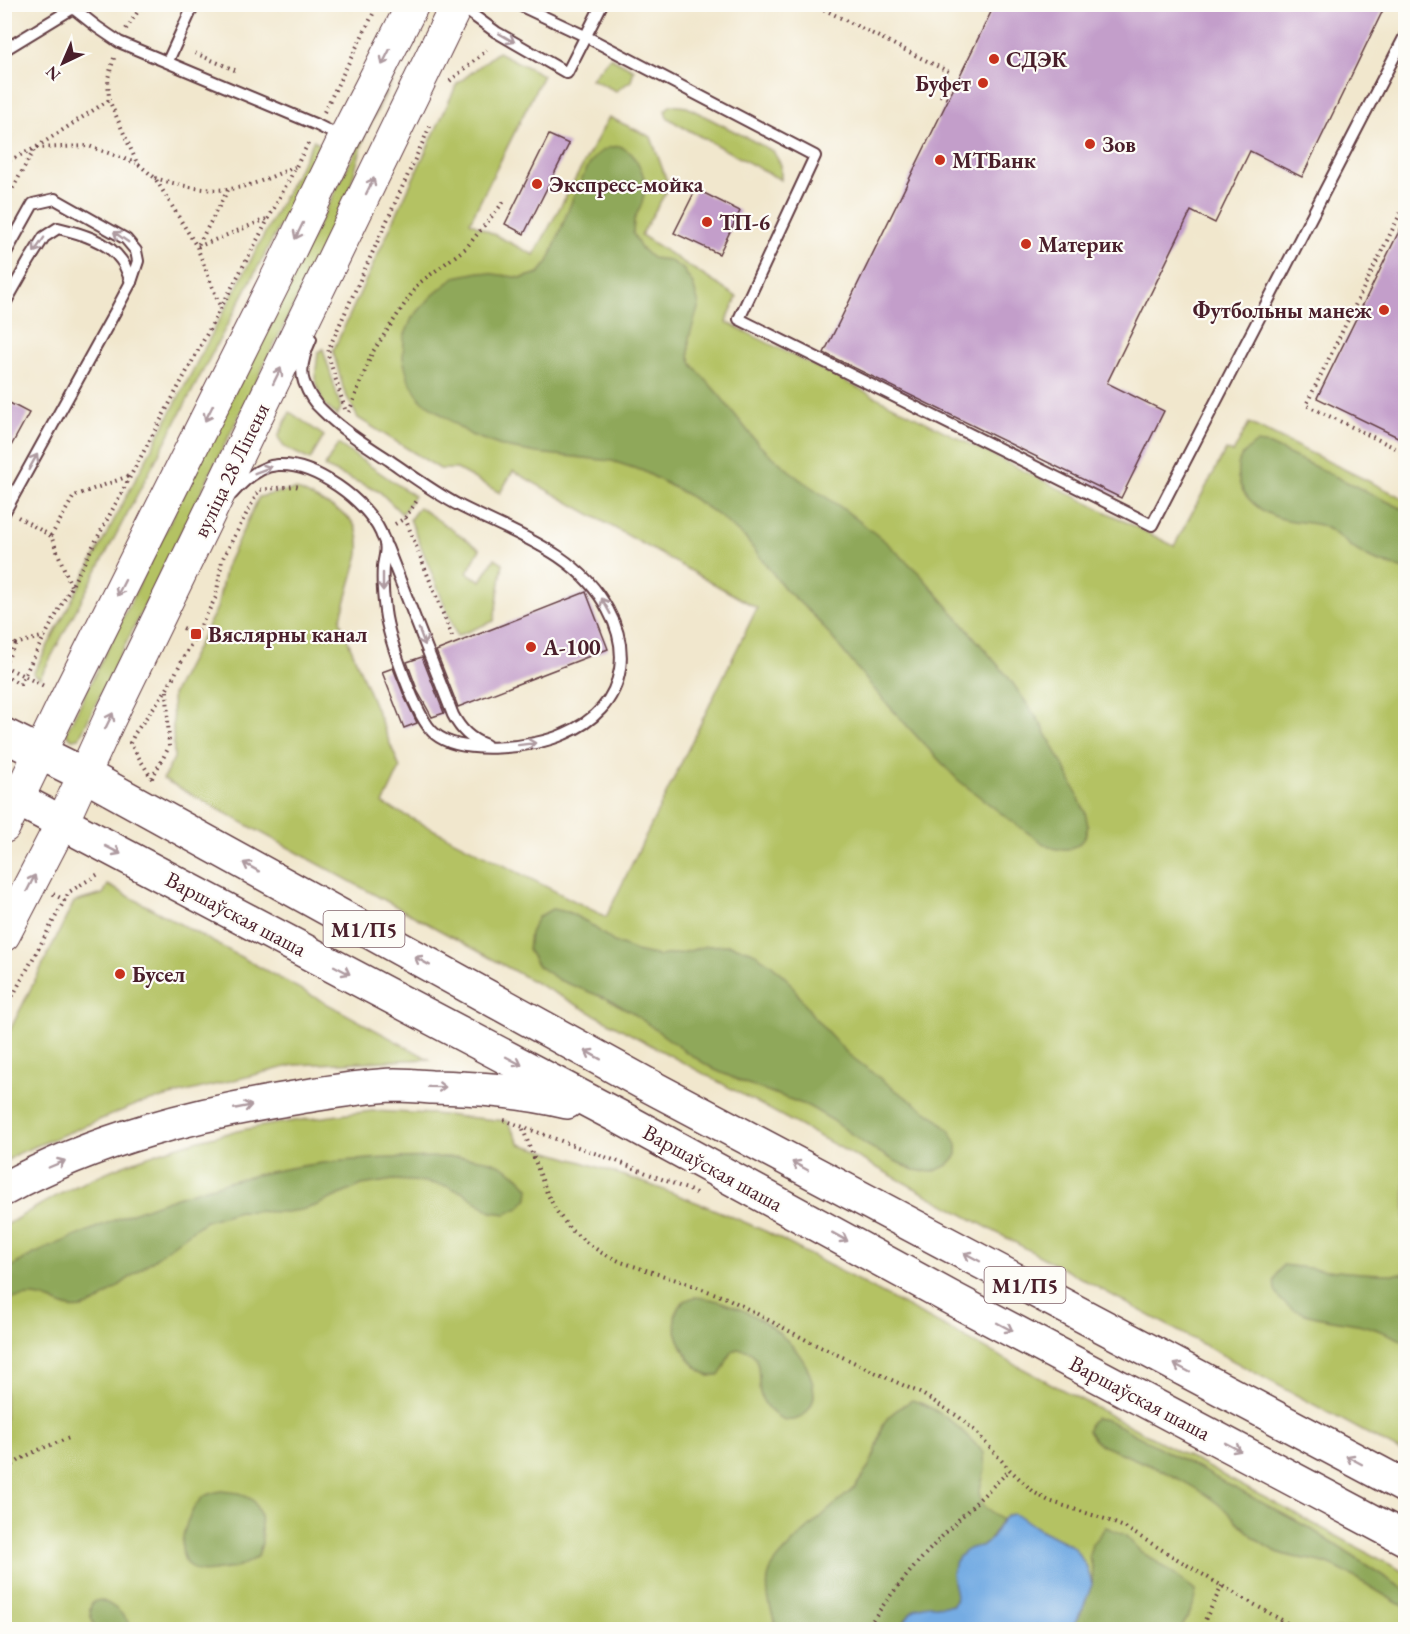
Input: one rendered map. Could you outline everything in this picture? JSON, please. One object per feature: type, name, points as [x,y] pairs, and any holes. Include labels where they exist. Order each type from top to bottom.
[{"type":"highway","name":"М1/П5","points":[[4,735],[39,753]]},
{"type":"highway","name":"Варшаўская шаша","points":[[39,753],[85,775],[644,1083],[1406,1487]]},
{"type":"highway","name":"Варшаўская шаша","points":[[9,806],[62,823],[623,1119],[964,1305],[1406,1539]]},
{"type":"highway","points":[[4,1189],[77,1156],[157,1127],[263,1103],[354,1089],[394,1085],[502,1090],[537,1094],[623,1119]]},
{"type":"main road","name":"вуліца 28 Ліпеня","points":[[9,806],[39,753],[282,267],[331,132],[413,4]]},
{"type":"main road","name":"вуліца 28 Ліпеня","points":[[4,935],[62,823],[177,580],[458,4]]},
{"type":"lane","points":[[168,62],[194,4]]},
{"type":"lane","points":[[458,4],[496,32],[567,73],[602,4]]},
{"type":"lane","points":[[517,4],[585,36],[815,156],[740,319],[1152,525],[1406,34]]},
{"type":"lane","points":[[4,50],[73,8],[119,42],[331,132]]},
{"type":"lane","points":[[4,256],[33,204],[55,199],[126,239],[136,251],[138,261],[131,282],[5,512]]},
{"type":"lane","points":[[4,304],[44,237],[58,228],[84,234],[106,246],[121,259],[131,282]]},
{"type":"lane","points":[[327,296],[335,257]]},
{"type":"lane","points":[[316,326],[302,370],[303,381],[321,410],[339,426],[426,485],[454,502],[544,548],[576,569],[590,582],[613,618],[619,636],[620,671],[606,704],[595,716],[579,727],[547,741],[530,745],[472,747],[451,743],[434,733],[423,719],[396,653],[385,614],[382,581],[383,538]]},
{"type":"lane","points":[[177,580],[234,492],[248,477],[265,467],[278,465],[291,466],[318,475],[357,501],[368,513],[383,538],[462,730],[477,741],[500,747]]},
{"type":"path","points":[[137,163],[109,100],[108,78],[119,42],[143,4]]},
{"type":"path","points":[[4,675],[20,684],[296,166],[331,132],[378,4]]},
{"type":"path","points":[[813,4],[951,73]]},
{"type":"path","points":[[450,81],[487,50]]},
{"type":"path","points":[[940,95],[949,99]]},
{"type":"path","points":[[4,163],[36,148],[109,100]]},
{"type":"path","points":[[431,124],[329,348],[328,355],[347,416],[372,352],[418,284],[466,248],[506,199]]},
{"type":"path","points":[[36,148],[89,146],[137,163],[155,178],[197,247],[221,309]]},
{"type":"path","points":[[4,204],[36,148]]},
{"type":"path","points":[[155,178],[188,188],[228,190],[254,184],[296,166]]},
{"type":"path","points":[[197,247],[228,190]]},
{"type":"path","points":[[1406,202],[1306,405],[1406,453]]},
{"type":"path","points":[[197,247],[269,218]]},
{"type":"path","points":[[51,536],[74,496],[129,476]]},
{"type":"path","points":[[383,538],[405,518],[426,485]]},
{"type":"path","points":[[167,689],[169,747],[152,779],[130,743],[167,689],[216,597],[222,560],[259,490],[295,486],[304,488]]},
{"type":"path","points":[[5,512],[51,536],[71,587]]},
{"type":"path","points":[[405,518],[453,639]]},
{"type":"path","points":[[4,638],[15,644],[45,636]]},
{"type":"path","points":[[15,644],[5,666],[24,675]]},
{"type":"path","points":[[4,1012],[69,892],[100,873]]},
{"type":"path","points":[[496,1117],[619,1162],[703,1196]]},
{"type":"path","points":[[523,1128],[547,1193],[557,1212],[570,1229],[602,1253],[621,1262],[729,1299],[810,1342],[922,1394],[959,1417],[975,1431],[1010,1470],[1049,1501],[1124,1527],[1299,1629]]},
{"type":"path","points":[[4,1473],[27,1456],[72,1437]]},
{"type":"path","points":[[866,1629],[899,1583],[926,1552],[1010,1470]]},
{"type":"path","points":[[1200,1629],[1222,1586]]},
{"type":"green space","points":[[418,28],[365,135],[347,198],[79,738],[72,739],[66,733],[242,376]]},
{"type":"green space","points":[[498,52],[543,75],[470,222],[534,255],[609,117],[651,137],[669,187],[641,235],[737,297],[726,322],[1174,546],[1226,450],[1233,453],[1249,423],[1405,499],[1405,1454],[163,779],[174,758],[172,695],[217,608],[226,566],[259,497],[289,490],[299,491],[344,514],[350,519],[358,533],[359,554],[340,621],[400,768],[383,804],[606,917],[757,608],[513,471],[500,493],[457,469],[440,469],[358,418],[344,391],[333,351],[457,84]]},
{"type":"green space","points":[[610,57],[634,70],[631,81],[616,91],[591,79]]},
{"type":"green space","points":[[671,105],[687,107],[773,151],[781,165],[781,180],[667,117],[665,110]]},
{"type":"green space","points":[[314,140],[320,145],[319,152],[40,678],[33,674]]},
{"type":"green space","points":[[620,146],[632,154],[641,169],[646,184],[642,203],[634,220],[633,233],[640,247],[652,258],[669,260],[683,269],[693,284],[699,305],[689,338],[689,355],[692,364],[759,445],[798,478],[845,510],[887,543],[920,574],[1009,678],[1041,724],[1085,812],[1088,826],[1085,837],[1078,845],[1069,849],[1056,849],[1044,844],[958,780],[879,695],[816,618],[785,589],[745,538],[718,515],[686,494],[643,471],[612,461],[504,447],[471,435],[421,400],[409,381],[403,359],[404,337],[412,318],[432,296],[455,277],[479,272],[522,278],[539,273],[548,262],[577,189],[591,162],[603,150]]},
{"type":"green space","points":[[323,349],[341,408],[337,416],[323,403],[315,379],[318,352]]},
{"type":"green space","points":[[290,412],[324,436],[310,460],[284,447],[278,437]]},
{"type":"green space","points":[[1256,443],[1270,445],[1405,510],[1405,569],[1367,557],[1320,525],[1275,517],[1254,504],[1240,485],[1238,466],[1241,457]]},
{"type":"green space","points":[[338,444],[414,496],[402,514],[380,492],[324,467]]},
{"type":"green space","points":[[419,507],[480,549],[467,573],[481,581],[495,558],[503,563],[494,621],[457,636],[410,519]]},
{"type":"green space","points":[[108,885],[429,1059],[294,1065],[138,1104],[19,1153],[5,1162],[5,1040],[74,902],[103,894]]},
{"type":"green space","points":[[552,909],[568,912],[587,922],[614,942],[636,951],[659,956],[682,953],[706,946],[729,945],[751,951],[772,965],[788,980],[814,1017],[848,1054],[935,1117],[949,1130],[957,1144],[957,1155],[948,1165],[933,1172],[913,1170],[865,1144],[808,1106],[715,1070],[630,1011],[559,980],[538,966],[528,950],[530,933],[538,917]]},
{"type":"green space","points":[[373,1111],[507,1121],[520,1144],[645,1183],[767,1232],[1406,1573],[1405,1629],[1071,1629],[1075,1621],[1087,1567],[1070,1545],[1021,1517],[903,1629],[5,1630],[5,1226],[89,1180],[134,1161],[179,1146],[251,1128]]},
{"type":"green space","points":[[444,1157],[480,1159],[501,1165],[520,1178],[529,1188],[528,1198],[519,1208],[506,1214],[491,1212],[464,1193],[446,1186],[394,1180],[362,1185],[301,1210],[239,1211],[206,1221],[96,1303],[85,1307],[69,1308],[43,1297],[33,1296],[5,1299],[5,1272],[23,1260],[44,1249],[167,1200],[223,1183],[279,1170],[325,1163]]},
{"type":"green space","points":[[1283,1265],[1359,1273],[1405,1274],[1405,1342],[1368,1327],[1315,1317],[1292,1309],[1283,1302],[1274,1286],[1276,1275]]},
{"type":"green space","points":[[695,1297],[714,1300],[753,1315],[788,1341],[801,1357],[810,1375],[814,1394],[811,1406],[803,1415],[797,1419],[785,1420],[769,1409],[760,1393],[756,1359],[748,1351],[740,1349],[731,1352],[718,1375],[709,1376],[692,1363],[679,1340],[675,1322],[679,1307],[685,1301]]},
{"type":"green space","points":[[912,1400],[942,1415],[984,1453],[985,1470],[979,1493],[983,1506],[1002,1519],[988,1542],[979,1547],[953,1605],[911,1612],[905,1620],[903,1629],[777,1629],[767,1588],[773,1565],[793,1542],[854,1488],[873,1458],[886,1420]]},
{"type":"green space","points":[[1095,1418],[1108,1420],[1311,1529],[1405,1590],[1405,1607],[1330,1565],[1283,1555],[1268,1547],[1225,1509],[1204,1494],[1176,1478],[1094,1440],[1088,1431],[1090,1423]]},
{"type":"green space","points":[[221,1491],[239,1493],[253,1500],[260,1514],[262,1543],[258,1556],[244,1564],[225,1569],[198,1571],[186,1561],[183,1553],[182,1543],[187,1521],[203,1497]]},
{"type":"green space","points":[[1106,1527],[1125,1535],[1140,1551],[1195,1591],[1193,1607],[1180,1629],[1071,1630],[1092,1584],[1093,1569],[1089,1556],[1092,1544]]},
{"type":"green space","points":[[100,1600],[119,1612],[133,1629],[95,1629],[90,1609],[93,1602]]},
{"type":"water","points":[[1012,1514],[1070,1545],[1087,1567],[1092,1584],[1083,1608],[1071,1629],[903,1629],[908,1616],[919,1607],[953,1605],[956,1597],[952,1574],[958,1558],[967,1550],[987,1543],[1001,1522]]},
{"type":"building","name":"Материк","points":[[995,4],[1386,4],[1302,177],[1250,151],[1215,223],[1191,211],[1107,383],[1164,411],[1121,498],[824,353]]},
{"type":"building","name":"Экспресс-мойка","points":[[549,135],[569,144],[524,234],[505,224]]},
{"type":"building","name":"ТП-6","points":[[696,189],[740,211],[719,254],[674,233]]},
{"type":"building","name":"Футбольны манеж","points":[[1406,217],[1406,441],[1317,398]]},
{"type":"building","points":[[4,400],[29,413],[4,459]]},
{"type":"building","name":"А-100","points":[[586,592],[608,649],[458,707],[436,651]]},
{"type":"building","points":[[422,657],[444,713],[432,717],[418,692],[407,662]]},
{"type":"building","points":[[393,668],[417,723],[404,728],[382,672]]},
{"type":"place","name":"СДЭК","points":[[994,59]]},
{"type":"place","name":"Буфет","points":[[983,83]]},
{"type":"place","name":"Зов","points":[[1090,144]]},
{"type":"place","name":"МТБанк","points":[[940,160]]},
{"type":"place","name":"Экспресс-мойка","points":[[537,184]]},
{"type":"place","name":"ТП-6","points":[[707,222]]},
{"type":"place","name":"Материк","points":[[1026,244]]},
{"type":"place","name":"Футбольны манеж","points":[[1384,310]]},
{"type":"place","name":"Вяслярны канал","points":[[196,634]]},
{"type":"place","name":"А-100","points":[[531,647]]},
{"type":"place","name":"Бусел","points":[[120,974]]}]
